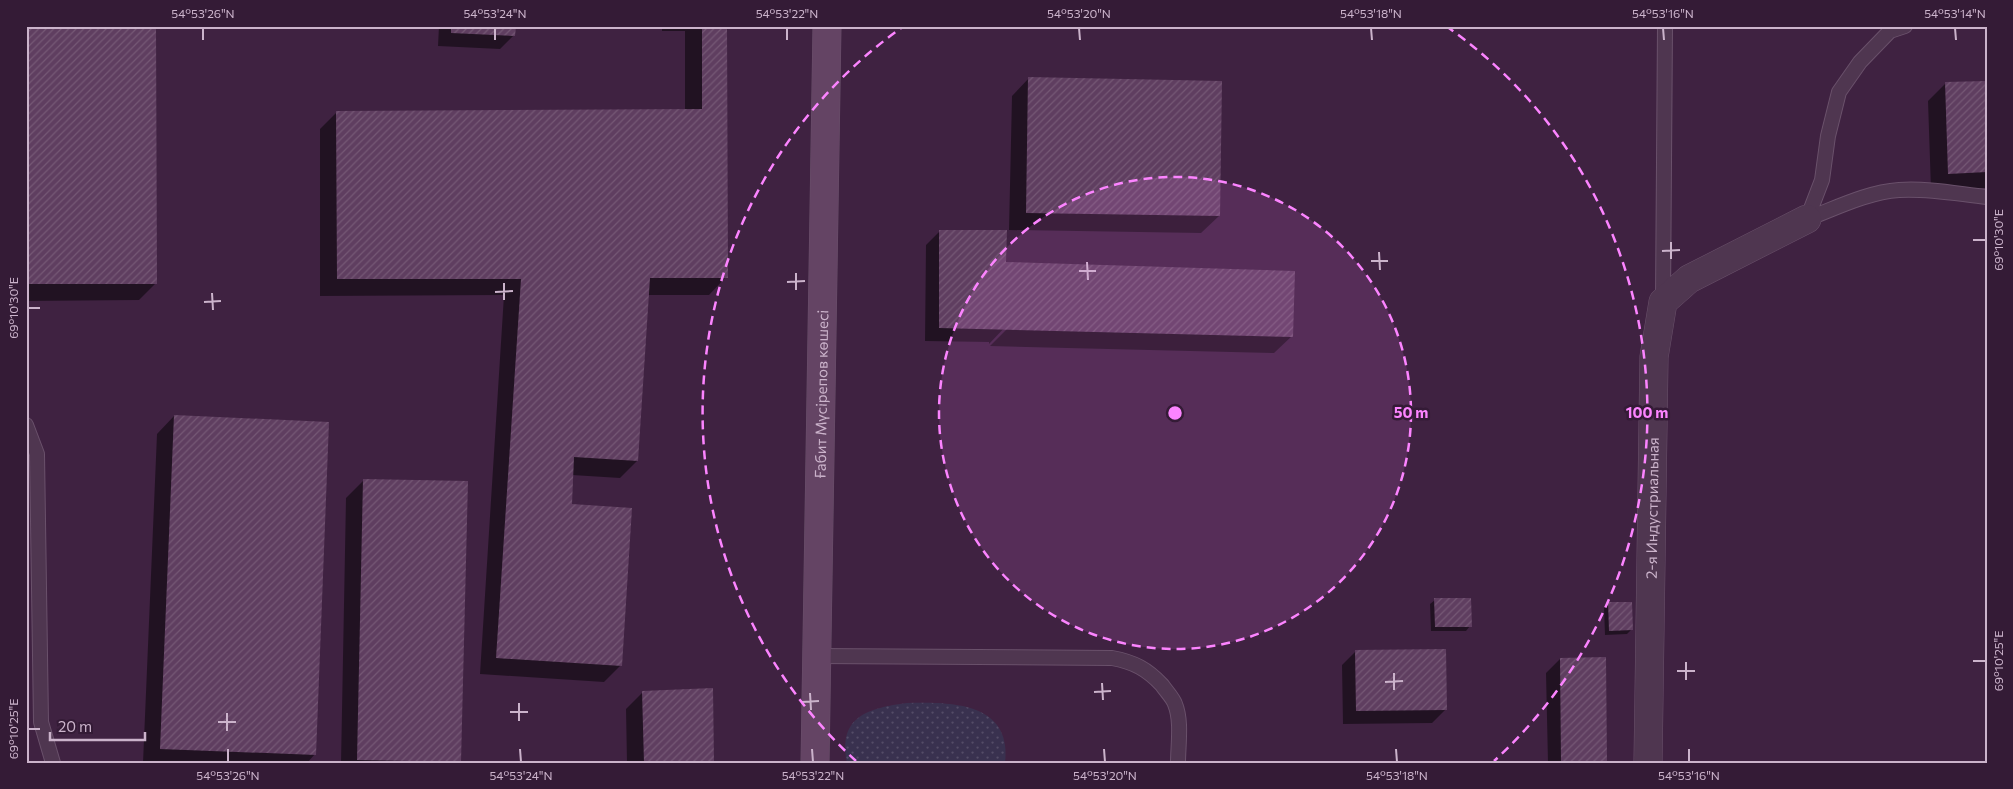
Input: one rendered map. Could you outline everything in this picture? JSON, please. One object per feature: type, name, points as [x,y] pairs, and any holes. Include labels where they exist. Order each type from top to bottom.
[{"type":"main road","name":"Ғабит Мүсірепов көшесі","points":[[815,763],[827,26]]},
{"type":"street","points":[[1663,302],[1689,279],[1807,219]]},
{"type":"street","name":"2-я Индустриальная","points":[[1648,763],[1654,357],[1663,302]]},
{"type":"lane","points":[[1663,302],[1665,26]]},
{"type":"lane","points":[[1807,219],[1822,180],[1828,136],[1839,92],[1860,62],[1890,31],[1905,26]]},
{"type":"lane","points":[[1807,219],[1868,196],[1898,190],[1930,190],[1987,197]]},
{"type":"lane","points":[[26,425],[37,454],[41,722],[53,763]]},
{"type":"lane","points":[[816,656],[1112,658],[1128,661],[1144,668],[1150,673],[1166,690],[1175,704],[1178,722],[1178,763]]},
{"type":"shaded area","points":[[907,703],[959,705],[989,717],[999,728],[1005,743],[1005,763],[847,763],[845,747],[847,734],[859,717],[880,708]]},
{"type":"building","points":[[26,26],[156,26],[157,284],[26,284]]},
{"type":"building","points":[[451,26],[516,26],[515,36],[451,33]]},
{"type":"building","points":[[702,26],[727,26],[728,278],[650,278],[638,461],[574,457],[572,504],[632,508],[622,666],[496,658],[521,279],[337,279],[336,111],[702,109]]},
{"type":"building","points":[[1028,77],[1222,81],[1220,216],[1026,213]]},
{"type":"building","points":[[1987,81],[1987,172],[1948,174],[1945,82]]},
{"type":"building","points":[[939,230],[1007,230],[1006,262],[1295,271],[1293,337],[939,328]]},
{"type":"building","points":[[174,415],[329,422],[316,755],[160,749]]},
{"type":"building","points":[[363,479],[468,481],[461,762],[357,760]]},
{"type":"building","points":[[1434,598],[1471,598],[1472,627],[1435,627]]},
{"type":"building","points":[[1608,602],[1632,602],[1633,630],[1609,631]]},
{"type":"building","points":[[1446,649],[1447,710],[1356,711],[1355,650]]},
{"type":"building","points":[[1606,657],[1607,763],[1561,763],[1560,658]]},
{"type":"building","points":[[713,688],[714,763],[644,763],[642,691]]}]
